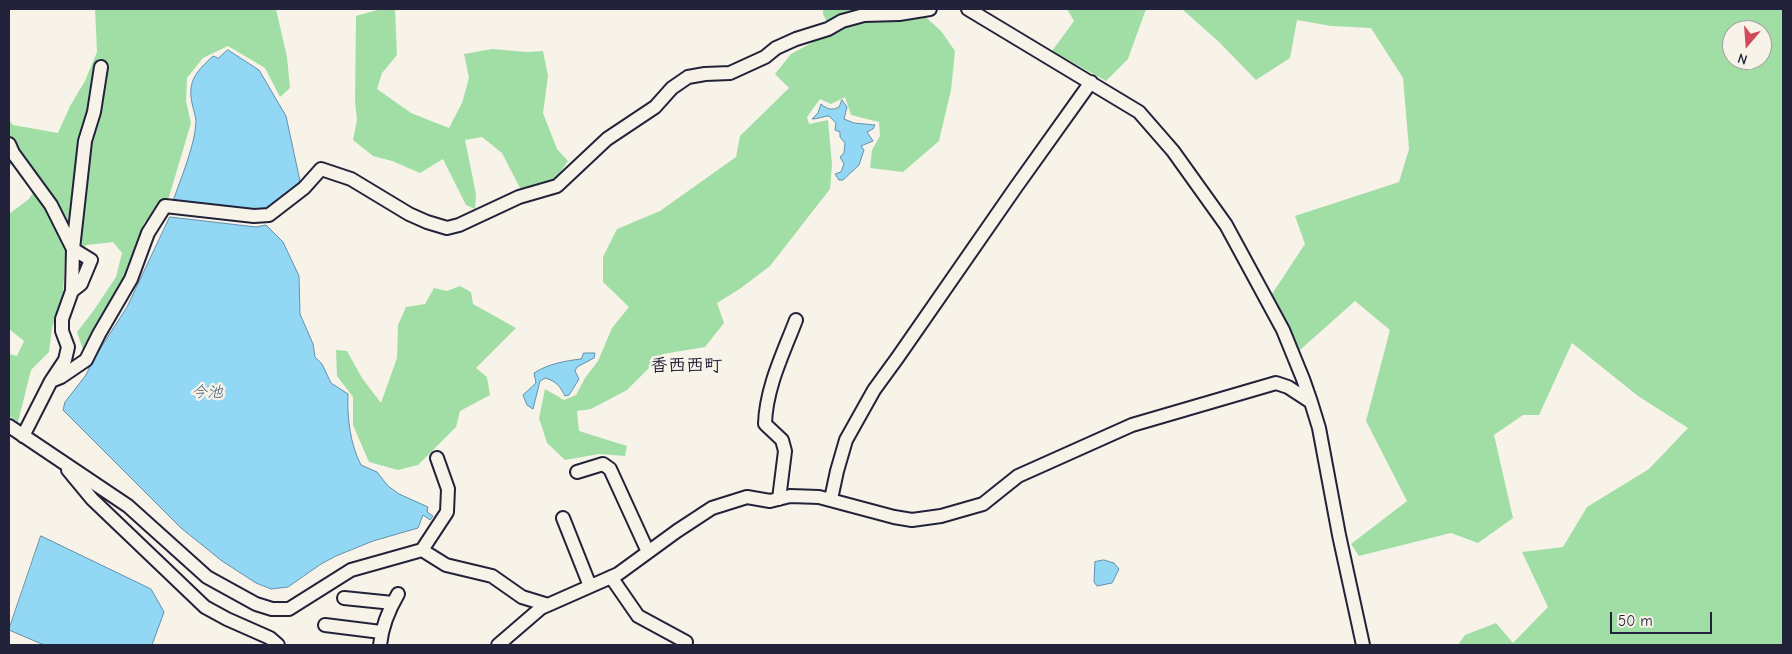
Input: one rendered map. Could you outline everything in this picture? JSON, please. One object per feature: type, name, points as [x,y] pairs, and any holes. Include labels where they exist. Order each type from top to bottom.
[{"type":"street","points":[[51,381],[61,377],[86,360],[131,279],[148,233],[165,206],[254,216],[269,215],[304,188],[321,169],[351,179],[409,214],[427,222],[447,228],[459,225],[519,197],[557,186],[608,139],[654,107],[672,88],[688,77],[730,73],[765,57],[783,45],[828,30],[842,22],[864,14],[898,14],[930,9]]},
{"type":"street","points":[[968,9],[1139,112],[1173,151],[1226,224],[1283,330],[1320,428],[1339,535],[1364,645]]},
{"type":"street","points":[[23,436],[51,381],[65,360],[68,347],[62,331],[62,319],[72,291],[73,249],[85,141],[94,112],[101,67]]},
{"type":"street","points":[[831,499],[846,440],[859,414],[1091,82]]},
{"type":"street","points":[[9,144],[13,153],[51,205],[73,249],[91,260],[81,284],[72,291]]},
{"type":"street","points":[[779,499],[785,451],[782,440],[765,424],[766,409],[770,390],[796,320]]},
{"type":"street","points":[[498,645],[534,614],[548,605],[618,574],[712,508],[747,497],[770,501],[790,496],[819,497],[912,520],[941,516],[983,504],[1018,476],[1132,424],[1276,383],[1288,387],[1311,402]]},
{"type":"street","points":[[9,426],[128,506],[207,577],[256,604],[272,609],[289,609],[303,602],[351,570],[422,550],[447,512],[448,489],[437,458]]},
{"type":"street","points":[[58,459],[92,498],[205,607],[270,638],[278,645]]},
{"type":"street","points":[[577,472],[603,464],[610,469],[648,552]]},
{"type":"street","points":[[563,518],[590,586]]},
{"type":"street","points":[[422,550],[446,564],[492,576],[522,597],[548,605]]},
{"type":"street","points":[[611,577],[638,616],[686,642]]},
{"type":"street","points":[[344,598],[395,599],[388,611],[381,632],[380,645]]},
{"type":"street","points":[[325,625],[381,632]]},
{"type":"green space","points":[[95,9],[276,9],[287,57],[290,88],[280,97],[265,68],[228,46],[203,58],[187,78],[186,101],[191,123],[169,197],[144,223],[123,280],[83,350],[77,332],[116,277],[122,253],[113,242],[87,245],[65,257],[63,295],[52,328],[49,352],[31,370],[18,422],[9,416],[9,354],[17,356],[24,341],[9,329],[9,214],[29,199],[41,180],[25,161],[9,166],[9,120],[13,125],[58,133],[70,106],[85,81],[97,52]]},
{"type":"green space","points":[[381,9],[395,9],[397,55],[382,73],[377,89],[411,113],[449,128],[462,103],[469,78],[464,54],[492,49],[527,52],[543,51],[548,76],[543,113],[557,149],[568,161],[555,180],[521,190],[502,153],[482,137],[465,140],[476,194],[475,209],[466,205],[443,159],[420,173],[392,161],[373,156],[353,140],[357,120],[355,102],[356,16]]},
{"type":"green space","points":[[823,9],[917,9],[941,31],[955,51],[951,90],[939,141],[903,172],[870,168],[872,150],[880,136],[879,122],[851,115],[845,97],[831,104],[820,99],[807,117],[809,124],[828,120],[832,165],[830,189],[770,266],[717,303],[724,323],[705,347],[663,354],[627,390],[591,409],[577,411],[579,431],[627,446],[625,456],[599,454],[565,460],[547,443],[539,418],[545,389],[564,400],[576,395],[585,378],[598,361],[612,328],[629,307],[603,282],[603,257],[617,229],[660,211],[736,157],[740,136],[789,88],[775,74],[791,54],[832,32],[823,14]]},
{"type":"green space","points":[[1067,9],[1146,9],[1128,59],[1106,81],[1052,51],[1074,21]]},
{"type":"green space","points":[[1182,9],[1783,9],[1783,645],[1458,645],[1465,635],[1496,623],[1513,643],[1548,607],[1522,552],[1563,547],[1587,507],[1649,469],[1688,428],[1638,396],[1572,343],[1539,415],[1523,415],[1494,435],[1513,518],[1478,543],[1451,533],[1359,556],[1351,544],[1407,501],[1366,421],[1390,330],[1355,301],[1300,350],[1272,294],[1305,244],[1295,216],[1399,182],[1409,149],[1403,78],[1371,28],[1331,26],[1297,20],[1290,58],[1256,80],[1219,42]]},
{"type":"green space","points":[[460,286],[471,292],[473,304],[516,328],[476,368],[487,377],[490,395],[460,411],[456,427],[418,465],[398,470],[369,462],[353,425],[353,397],[337,376],[336,350],[347,351],[362,378],[381,403],[397,358],[398,325],[406,307],[425,304],[434,288],[447,291]]},
{"type":"water","points":[[228,50],[259,70],[286,116],[300,181],[284,197],[262,211],[173,201],[187,162],[195,131],[196,120],[191,95],[192,82],[198,71],[213,56],[218,58]]},
{"type":"water","points":[[842,100],[847,107],[844,119],[854,123],[875,125],[873,129],[867,132],[873,141],[861,146],[864,150],[859,165],[843,180],[839,180],[835,174],[841,172],[844,164],[840,157],[844,153],[845,143],[840,137],[840,132],[835,130],[836,123],[829,116],[812,119],[818,113],[821,104],[827,108],[834,109],[839,107]]},
{"type":"water","name":"今池","points":[[170,217],[256,227],[266,225],[283,242],[299,276],[300,314],[313,344],[315,357],[322,364],[331,383],[348,394],[350,430],[354,448],[361,465],[377,472],[388,486],[399,494],[428,507],[427,512],[433,516],[430,520],[423,515],[418,528],[373,541],[336,556],[288,587],[271,589],[256,583],[222,561],[181,528],[63,410],[65,402],[86,375],[93,360],[127,307]]},
{"type":"water","points":[[584,353],[595,353],[594,358],[577,367],[575,371],[579,379],[569,395],[565,396],[557,384],[545,378],[540,381],[533,409],[527,405],[523,395],[536,383],[534,373],[556,363],[581,359]]},
{"type":"water","points":[[41,536],[151,589],[164,612],[152,645],[44,645],[9,630]]},
{"type":"water","points":[[1104,560],[1114,563],[1119,569],[1112,583],[1097,586],[1094,582],[1095,562]]},
{"type":"district","name":"香西西町","points":[[686,366]]}]
